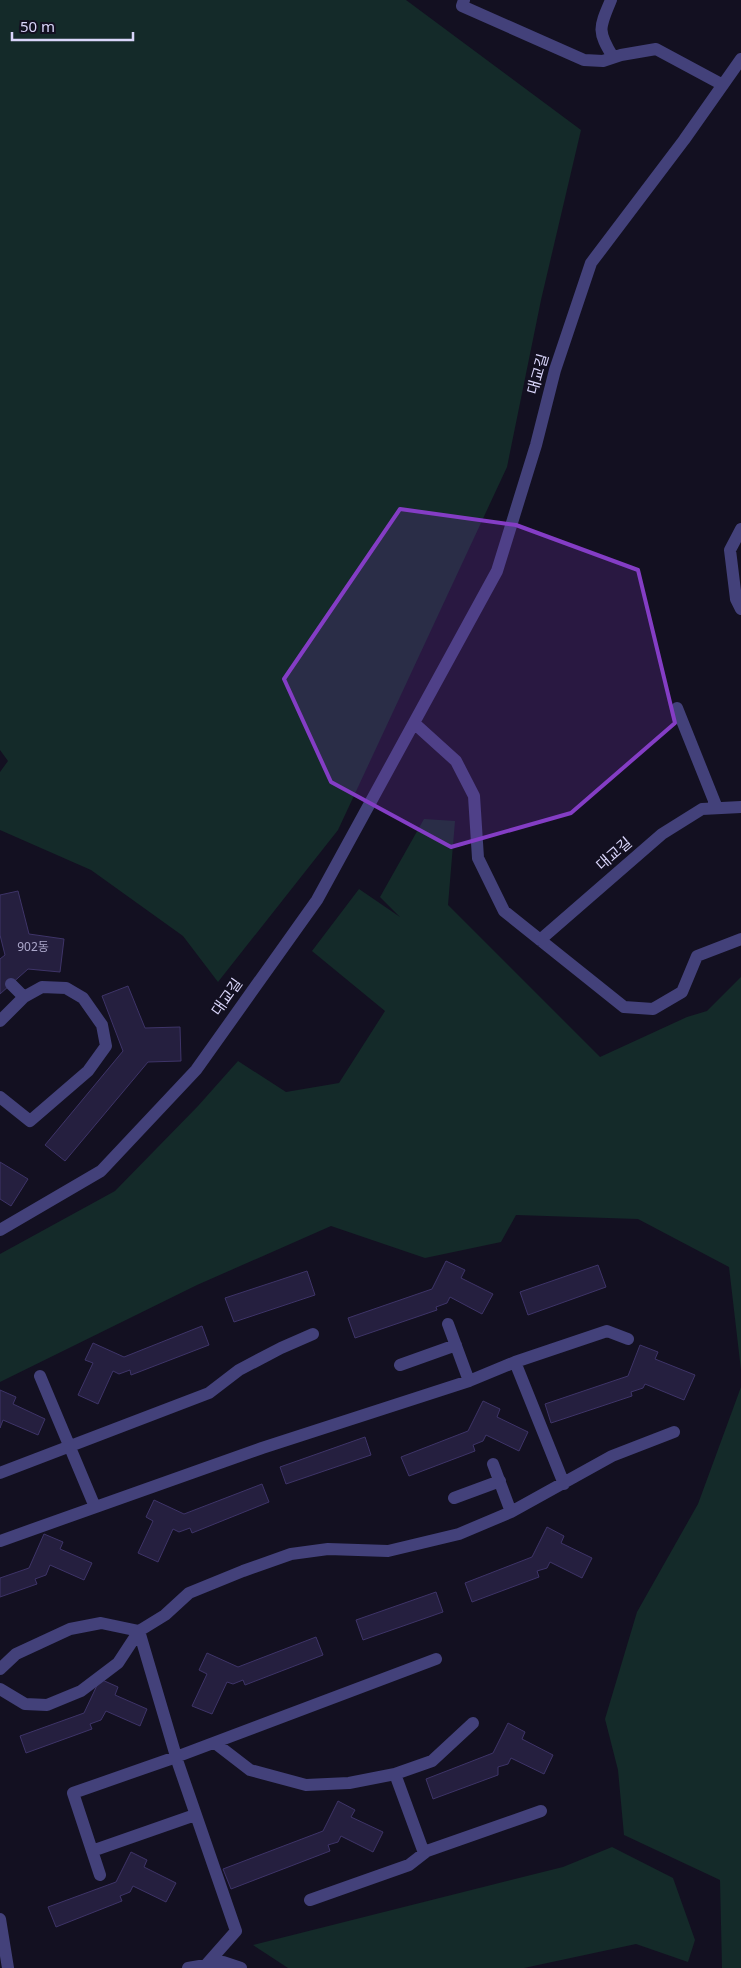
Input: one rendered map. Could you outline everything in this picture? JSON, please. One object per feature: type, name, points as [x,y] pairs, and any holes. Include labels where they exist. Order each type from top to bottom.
[{"type":"street","points":[[464,0],[462,6],[584,60],[603,61],[613,57],[656,49],[723,85]]},
{"type":"street","points":[[611,0],[601,23],[602,39],[613,57]]},
{"type":"street","name":"대교길","points":[[0,1230],[101,1171],[196,1070],[317,900],[497,571],[536,445],[555,370],[591,263],[741,59]]},
{"type":"street","points":[[741,530],[730,550],[736,599],[741,609]]},
{"type":"street","points":[[677,708],[717,808]]},
{"type":"street","points":[[414,723],[456,761],[474,796],[478,858],[504,911],[624,1007],[653,1009],[682,992],[697,956],[741,939]]},
{"type":"street","name":"대교길","points":[[540,940],[662,834],[702,809],[741,807]]},
{"type":"street","points":[[11,984],[24,997]]},
{"type":"street","points":[[0,1021],[24,997],[42,987],[66,988],[83,998],[102,1025],[106,1046],[88,1071],[30,1121],[0,1098]]},
{"type":"street","points":[[448,1324],[469,1381]]},
{"type":"street","points":[[0,1541],[262,1448],[469,1381],[515,1362],[607,1331],[628,1339]]},
{"type":"street","points":[[0,1473],[209,1392],[239,1370],[313,1334]]},
{"type":"street","points":[[400,1365],[456,1345]]},
{"type":"street","points":[[515,1362],[564,1484]]},
{"type":"street","points":[[40,1376],[95,1507]]},
{"type":"street","points":[[0,1689],[25,1704],[47,1705],[81,1691],[118,1663],[139,1631],[165,1615],[189,1593],[292,1554],[328,1549],[388,1551],[460,1534],[511,1512],[612,1456],[674,1432]]},
{"type":"street","points":[[493,1464],[511,1512]]},
{"type":"street","points":[[454,1498],[500,1482]]},
{"type":"street","points":[[0,1669],[16,1654],[70,1629],[101,1623],[139,1631]]},
{"type":"street","points":[[139,1631],[176,1757],[236,1932],[206,1965]]},
{"type":"street","points":[[100,1875],[73,1793],[176,1757],[436,1659]]},
{"type":"street","points":[[215,1742],[250,1770],[306,1785],[349,1783],[395,1774],[432,1762],[474,1723]]},
{"type":"street","points":[[395,1774],[424,1853]]},
{"type":"street","points":[[310,1900],[409,1865],[424,1853],[541,1811]]},
{"type":"street","points":[[92,1851],[195,1815]]},
{"type":"street","points":[[0,1919],[8,1968]]},
{"type":"street","points":[[188,1968],[223,1962],[241,1968]]},
{"type":"highlighted area","points":[[400,509],[516,525],[638,570],[675,723],[571,813],[451,847],[331,782],[284,679]]},
{"type":"green space","points":[[0,0],[406,0],[581,130],[541,300],[507,467],[338,830],[218,982],[183,936],[91,870],[0,830],[0,772],[8,761],[0,750]]},
{"type":"green space","points":[[424,819],[455,821],[448,905],[600,1057],[687,1017],[707,1011],[741,977],[741,1370],[729,1267],[638,1219],[516,1215],[501,1242],[425,1258],[331,1226],[197,1285],[0,1382],[0,1254],[115,1191],[198,1106],[238,1061],[286,1092],[339,1083],[385,1011],[312,951],[359,889],[400,917],[380,897]]},
{"type":"green space","points":[[741,1387],[741,1968],[722,1968],[720,1880],[624,1835],[618,1770],[605,1719],[637,1612],[698,1504]]},
{"type":"green space","points":[[612,1847],[673,1878],[695,1940],[688,1962],[636,1944],[524,1968],[288,1968],[253,1945],[563,1867]]},
{"type":"building","points":[[18,891],[29,934],[64,939],[60,972],[28,969],[0,994],[0,959],[5,955],[0,935],[0,895]]},
{"type":"building","points":[[128,986],[145,1028],[180,1027],[181,1061],[148,1062],[65,1161],[45,1145],[123,1051],[102,996]]},
{"type":"building","points":[[0,1162],[28,1179],[11,1206],[0,1199]]},
{"type":"building","points":[[446,1261],[465,1270],[461,1278],[493,1294],[482,1314],[450,1297],[447,1303],[436,1307],[437,1310],[355,1338],[348,1318],[432,1289]]},
{"type":"building","points":[[598,1265],[606,1287],[528,1315],[520,1292]]},
{"type":"building","points":[[307,1271],[315,1295],[234,1322],[225,1298]]},
{"type":"building","points":[[202,1326],[209,1345],[131,1375],[130,1370],[119,1374],[113,1371],[98,1404],[78,1395],[93,1363],[85,1360],[93,1343],[124,1357]]},
{"type":"building","points":[[640,1345],[658,1352],[655,1359],[695,1375],[684,1400],[645,1384],[643,1388],[631,1392],[632,1396],[551,1423],[545,1404],[628,1376]]},
{"type":"building","points":[[0,1390],[16,1397],[13,1404],[45,1419],[38,1435],[3,1420],[0,1428]]},
{"type":"building","points":[[483,1401],[500,1409],[497,1417],[528,1432],[519,1451],[486,1435],[483,1441],[473,1445],[475,1451],[409,1476],[401,1457],[468,1431]]},
{"type":"building","points":[[365,1437],[371,1455],[286,1484],[280,1467]]},
{"type":"building","points":[[262,1484],[269,1502],[192,1533],[190,1528],[179,1532],[173,1529],[158,1562],[138,1553],[153,1521],[146,1517],[154,1500],[184,1514]]},
{"type":"building","points":[[547,1527],[564,1536],[561,1543],[592,1558],[582,1578],[550,1562],[547,1568],[537,1571],[539,1577],[472,1602],[465,1583],[532,1557]]},
{"type":"building","points":[[44,1534],[63,1542],[60,1549],[92,1563],[84,1580],[50,1565],[46,1575],[35,1579],[37,1584],[0,1597],[0,1578],[29,1568]]},
{"type":"building","points":[[436,1592],[443,1612],[363,1640],[356,1620]]},
{"type":"building","points":[[316,1637],[323,1655],[245,1685],[243,1680],[233,1684],[227,1682],[212,1714],[192,1706],[207,1674],[199,1670],[207,1653],[238,1667]]},
{"type":"building","points":[[100,1679],[118,1687],[115,1695],[147,1709],[140,1726],[106,1711],[101,1720],[90,1724],[92,1729],[26,1753],[20,1736],[84,1713]]},
{"type":"building","points":[[508,1723],[525,1732],[522,1739],[553,1755],[544,1774],[511,1758],[508,1764],[498,1767],[498,1775],[433,1799],[426,1779],[493,1753]]},
{"type":"building","points":[[338,1801],[355,1810],[351,1817],[383,1832],[373,1852],[341,1836],[338,1842],[328,1845],[330,1851],[231,1889],[223,1869],[323,1831]]},
{"type":"building","points":[[131,1852],[147,1860],[144,1867],[176,1883],[166,1902],[133,1886],[130,1892],[120,1896],[122,1901],[56,1927],[48,1907],[116,1882]]}]
